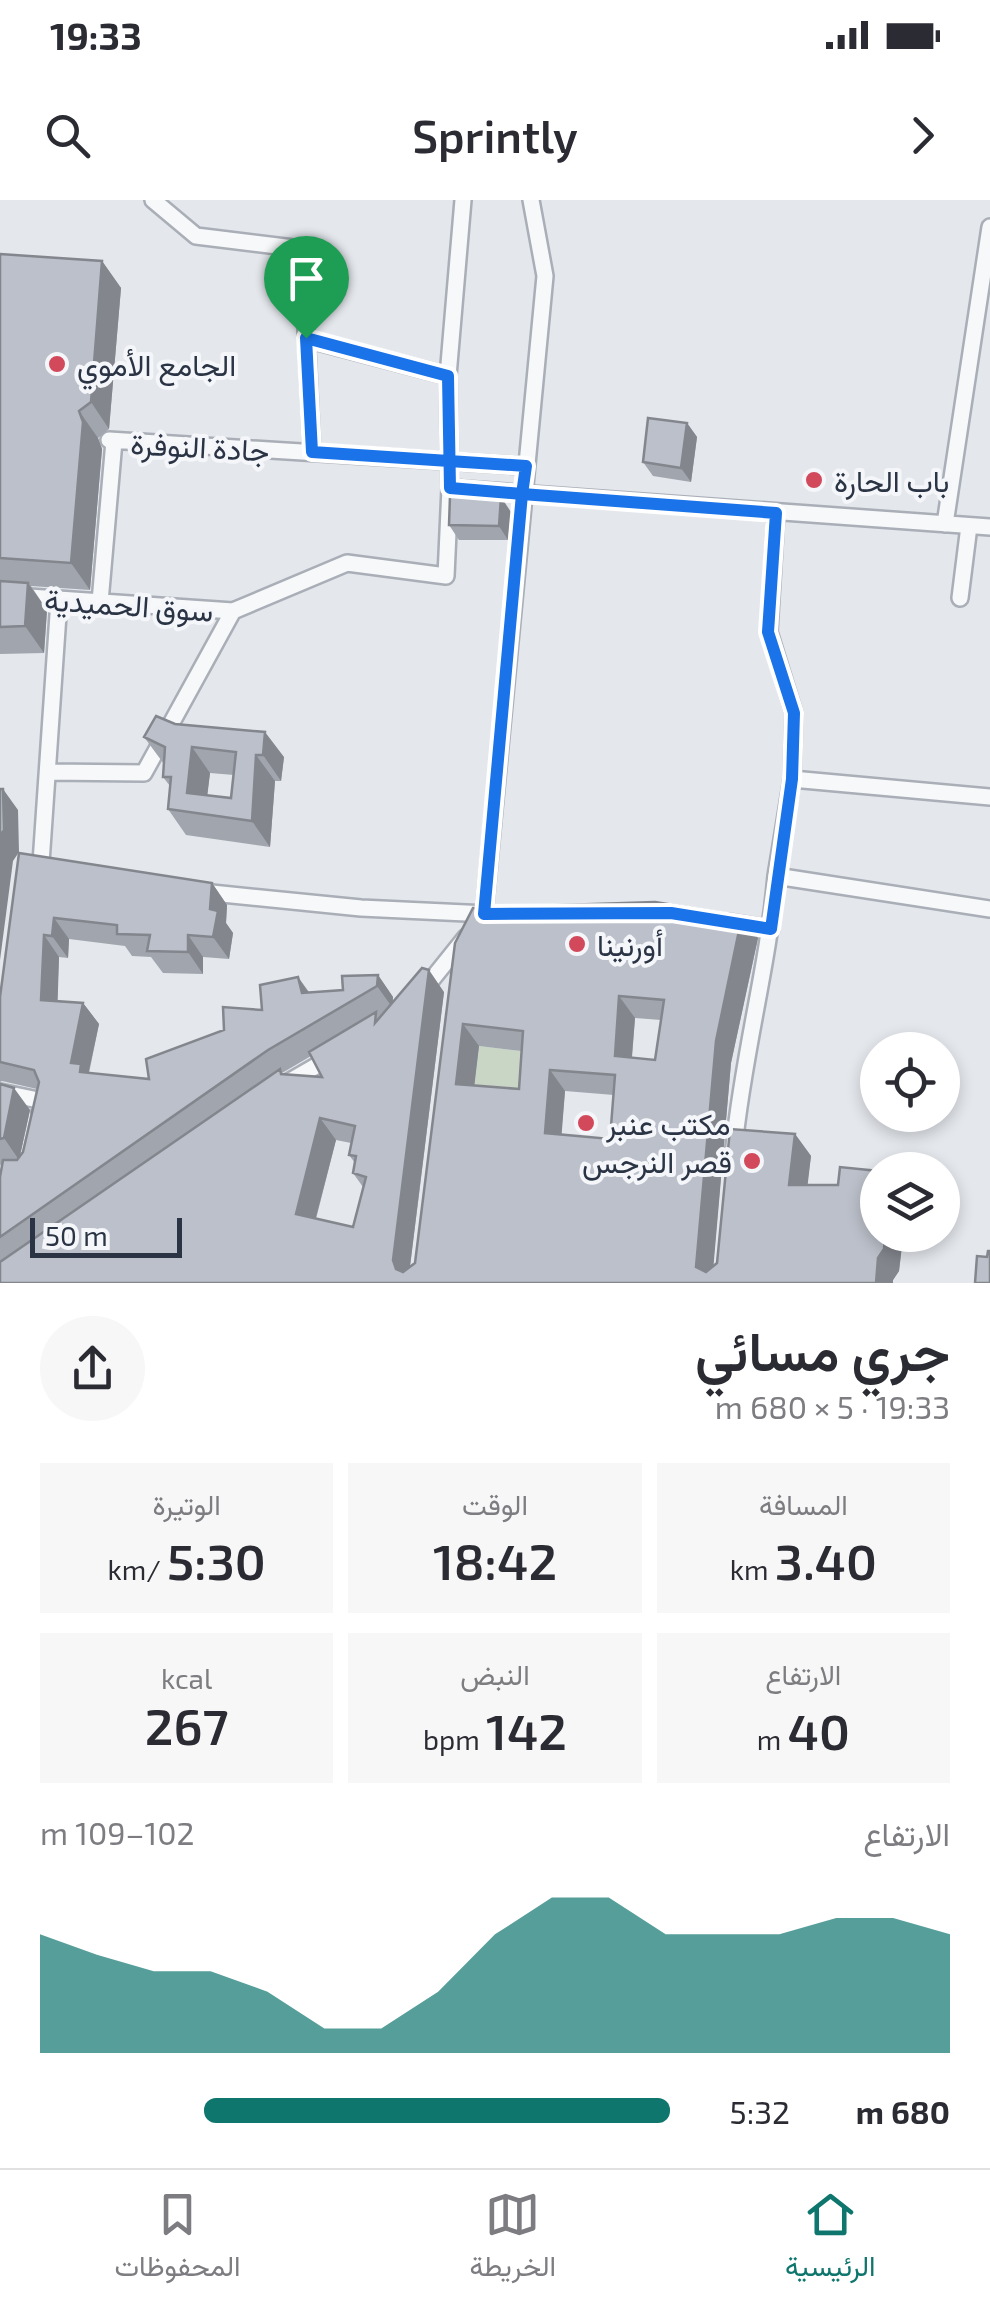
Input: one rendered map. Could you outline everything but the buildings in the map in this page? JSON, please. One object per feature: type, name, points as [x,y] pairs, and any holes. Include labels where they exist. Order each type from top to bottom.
[{"type":"street","points":[[153,200],[196,236],[302,249],[312,452]]},
{"type":"street","points":[[463,200],[448,376],[450,488],[990,528]]},
{"type":"street","points":[[457,979],[459,962],[484,914],[545,276],[531,200]]},
{"type":"street","points":[[944,524],[990,227]]},
{"type":"street","points":[[306,338],[448,376]]},
{"type":"street","name":"جادة النوفرة","points":[[100,602],[111,441],[526,466]]},
{"type":"street","name":"سوق الحميدية","points":[[0,595],[234,610],[347,562],[446,576],[450,488]]},
{"type":"street","points":[[732,1164],[742,1064],[771,929],[792,779],[794,713],[768,632],[776,513]]},
{"type":"street","points":[[960,598],[969,526]]},
{"type":"street","points":[[24,862],[50,864],[48,772],[59,600]]},
{"type":"street","points":[[48,772],[144,772],[234,610]]},
{"type":"street","points":[[792,779],[990,797]]},
{"type":"street","points":[[776,876],[990,909]]},
{"type":"street","points":[[190,890],[362,908],[502,914]]},
{"type":"street","points":[[405,1014],[484,914]]},
{"type":"street","points":[[704,918],[771,929]]},
{"type":"street","points":[[275,1091],[340,1052]]},
{"type":"street","points":[[0,1085],[43,1101],[36,1127]]},
{"type":"green space","points":[[479,1046],[538,1053],[534,1111],[472,1106]]},
{"type":"place","name":"الجامع الأموي","points":[[57,364]]},
{"type":"place","name":"باب الحارة","points":[[814,480]]},
{"type":"place","name":"أورنينا","points":[[577,944]]},
{"type":"place","name":"مكتب عنبر","points":[[586,1123]]},
{"type":"place","name":"قصر النرجس","points":[[752,1161]]},
{"type":"route","points":[[306,338],[312,452],[451,461],[526,466],[522,494],[776,513],[768,632],[794,713],[792,779],[771,929],[671,913],[484,914],[522,494],[450,488],[451,461],[448,376],[306,338]]}]
